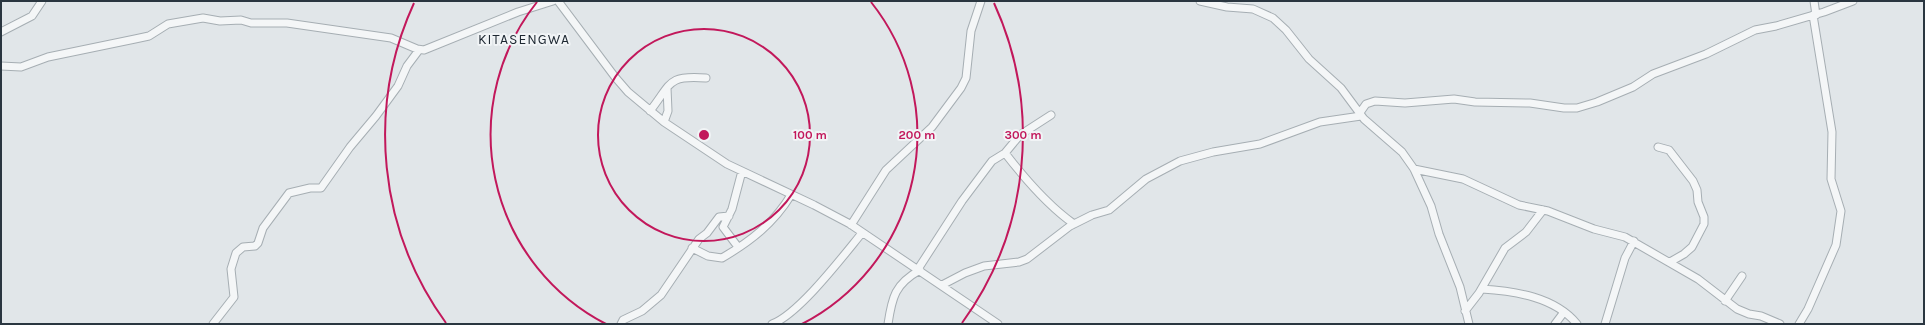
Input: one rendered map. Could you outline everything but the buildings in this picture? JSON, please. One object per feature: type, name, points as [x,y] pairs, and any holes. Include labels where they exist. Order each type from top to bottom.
[{"type":"street","points":[[1,32],[32,16],[42,1]]},
{"type":"street","points":[[1,66],[21,67],[48,57],[149,36],[168,24],[204,18],[220,21],[241,20],[251,23],[287,24],[391,38],[419,50],[424,50],[518,12],[553,1]]},
{"type":"street","points":[[558,1],[628,92],[664,122],[708,152],[742,171],[851,225],[998,324]]},
{"type":"street","points":[[851,225],[886,170],[932,127],[961,88],[966,78],[971,31],[981,1]]},
{"type":"street","points":[[1200,1],[1228,7],[1253,9],[1273,18],[1286,30],[1309,59],[1341,88],[1360,115],[1398,148],[1414,169],[1431,206],[1439,234],[1460,287],[1469,324]]},
{"type":"street","points":[[1799,324],[1808,309],[1836,245],[1841,211],[1830,179],[1832,132],[1814,1]]},
{"type":"street","points":[[1360,115],[1366,104],[1375,101],[1405,103],[1454,99],[1476,102],[1524,102],[1564,108],[1577,108],[1597,102],[1634,87],[1653,74],[1706,54],[1754,30],[1815,15],[1853,1]]},
{"type":"street","points":[[213,324],[234,297],[231,269],[236,253],[243,247],[258,244],[267,223],[289,193],[310,188],[321,188],[350,147],[376,116],[398,86],[407,66],[419,50]]},
{"type":"street","points":[[650,111],[672,82],[680,78],[706,78]]},
{"type":"street","points":[[664,122],[668,111],[667,88]]},
{"type":"street","points":[[888,324],[891,304],[897,289],[902,282],[919,270],[973,186],[992,161],[1005,153],[1017,138],[1051,114]]},
{"type":"street","points":[[942,285],[964,273],[984,266],[1019,262],[1027,259],[1074,224],[1092,215],[1109,210],[1146,179],[1188,158],[1260,144],[1320,122],[1360,115]]},
{"type":"street","points":[[1658,147],[1669,150],[1693,181],[1697,190],[1698,202],[1704,217],[1704,224],[1689,250],[1670,262]]},
{"type":"street","points":[[1005,153],[1035,189],[1057,211],[1074,224]]},
{"type":"street","points":[[1414,169],[1463,179],[1519,205],[1543,210],[1634,241],[1698,279],[1742,312],[1761,316],[1780,324]]},
{"type":"street","points":[[738,247],[723,227],[729,216],[742,171]]},
{"type":"street","points":[[692,248],[716,258],[722,258],[775,219],[792,195]]},
{"type":"street","points":[[1465,311],[1482,289],[1505,248],[1526,232],[1543,210]]},
{"type":"street","points":[[621,324],[623,320],[642,311],[661,295],[678,272],[692,248],[719,217],[729,216]]},
{"type":"street","points":[[772,324],[778,322],[793,311],[862,233]]},
{"type":"street","points":[[1605,324],[1623,266],[1634,241]]},
{"type":"street","points":[[1725,300],[1742,276]]},
{"type":"street","points":[[1482,289],[1512,291],[1552,304],[1564,312],[1577,324]]},
{"type":"street","points":[[1556,324],[1564,312]]},
{"type":"district","name":"KITASENGWA","points":[[524,39]]}]
